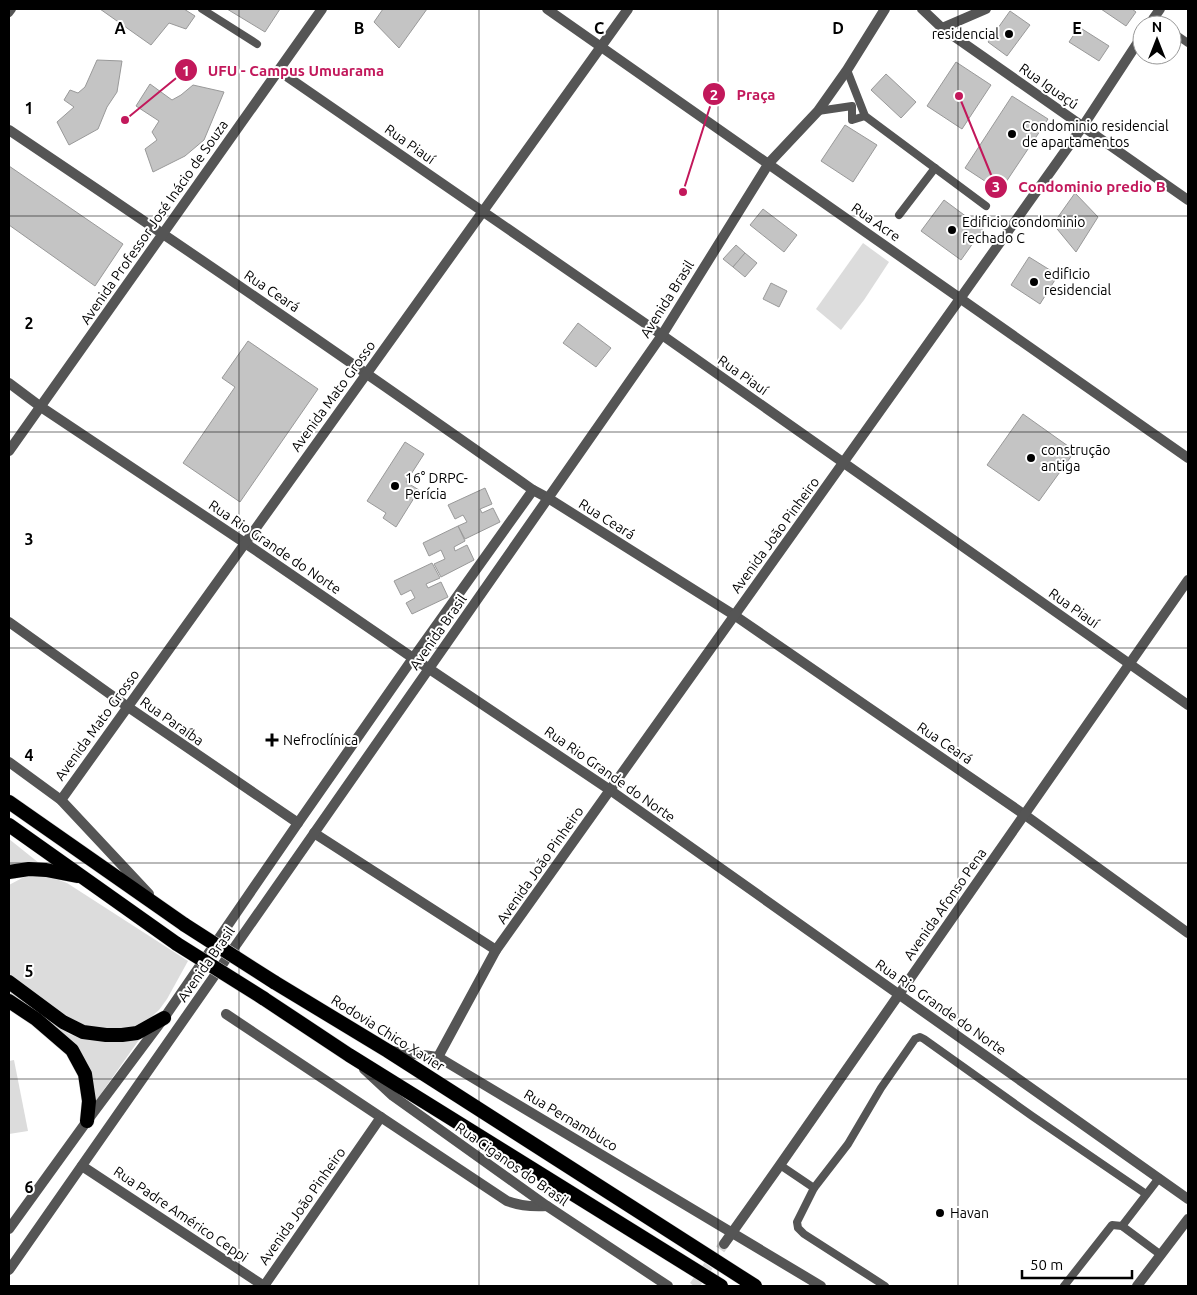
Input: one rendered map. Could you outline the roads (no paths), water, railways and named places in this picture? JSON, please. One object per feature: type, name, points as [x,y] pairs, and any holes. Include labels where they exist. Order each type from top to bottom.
[{"type":"highway","name":"Rodovia Chico Xavier","points":[[9,802],[185,926],[388,1051],[755,1286]]},
{"type":"highway","points":[[9,825],[177,944],[349,1055],[721,1286]]},
{"type":"highway","points":[[9,872],[30,869],[46,870],[82,877]]},
{"type":"highway","points":[[9,982],[63,1022],[82,1032],[106,1035],[137,1033],[164,1018]]},
{"type":"highway","points":[[9,1001],[36,1019],[72,1050],[85,1074],[88,1102],[87,1120]]},
{"type":"street","name":"Avenida Professor José Inácio de Souza","points":[[9,451],[322,9]]},
{"type":"street","name":"Rua Acre","points":[[547,9],[1188,458]]},
{"type":"street","name":"Avenida Mato Grosso","points":[[61,800],[628,9]]},
{"type":"street","name":"Avenida Brasil","points":[[9,1270],[662,335],[769,163],[818,111],[847,70],[885,9]]},
{"type":"street","name":"Rua Iguaçú","points":[[922,9],[942,28],[1188,200]]},
{"type":"street","points":[[942,28],[986,9]]},
{"type":"street","name":"Avenida João Pinheiro","points":[[438,1056],[496,950],[1083,126],[1132,51]]},
{"type":"street","name":"Rua Piauí","points":[[279,71],[662,335],[1188,705]]},
{"type":"street","name":"Rua Ceará","points":[[9,130],[367,373],[533,490],[734,615],[1025,814],[1188,933]]},
{"type":"street","name":"Rua Rio Grande do Norte","points":[[9,383],[41,407],[610,790],[1188,1198]]},
{"type":"street","name":"Avenida Brasil","points":[[9,1229],[87,1120],[164,1018],[413,658],[533,490]]},
{"type":"street","name":"Avenida Afonso Pena","points":[[724,1244],[1188,580]]},
{"type":"street","name":"Rua Paraíba","points":[[9,622],[128,707],[298,823]]},
{"type":"street","points":[[9,762],[61,800],[161,908]]},
{"type":"street","points":[[314,833],[496,950]]},
{"type":"street","points":[[226,1014],[507,1201],[533,1207],[547,1206]]},
{"type":"street","name":"Rua Pernambuco","points":[[388,1051],[438,1056],[821,1286]]},
{"type":"street","name":"Rua Ciganos do Brasil","points":[[349,1055],[393,1096],[547,1206],[668,1286]]},
{"type":"street","name":"Avenida João Pinheiro","points":[[264,1286],[381,1117]]},
{"type":"street","name":"Rua Padre Américo Ceppi","points":[[82,1166],[264,1286]]},
{"type":"street","points":[[1137,1286],[1188,1219]]},
{"type":"lane","points":[[9,13],[12,9]]},
{"type":"lane","points":[[202,9],[256,44]]},
{"type":"lane","points":[[847,70],[865,116],[986,206]]},
{"type":"lane","points":[[818,111],[852,106],[852,120],[865,116]]},
{"type":"lane","points":[[899,215],[936,168]]},
{"type":"lane","points":[[885,1286],[804,1234],[798,1228],[796,1222],[814,1188],[848,1144],[881,1088],[915,1039],[920,1037],[1146,1194]]},
{"type":"lane","points":[[780,1165],[814,1188]]},
{"type":"lane","points":[[1122,1226],[1159,1178]]},
{"type":"lane","points":[[1064,1286],[1112,1225],[1122,1226],[1161,1255]]},
{"type":"tunnel","points":[[694,1286],[724,1244]]},
{"type":"place","name":"residencial","points":[[1009,34]]},
{"type":"place","name":"Condominio predio B","points":[[959,96]]},
{"type":"place","name":"UFU - Campus Umuarama","points":[[125,120]]},
{"type":"place","name":"Condominio residencial de apartamentos","points":[[1012,134]]},
{"type":"place","name":"Praça","points":[[683,192]]},
{"type":"place","name":"Edificio condominio fechado C","points":[[952,230]]},
{"type":"place","name":"edificio residencial","points":[[1034,282]]},
{"type":"place","name":"construção antiga","points":[[1031,458]]},
{"type":"place","name":"16° DRPC- Perícia","points":[[395,486]]},
{"type":"place","name":"Nefroclínica","points":[[272,740]]},
{"type":"place","name":"Havan","points":[[940,1213]]}]
